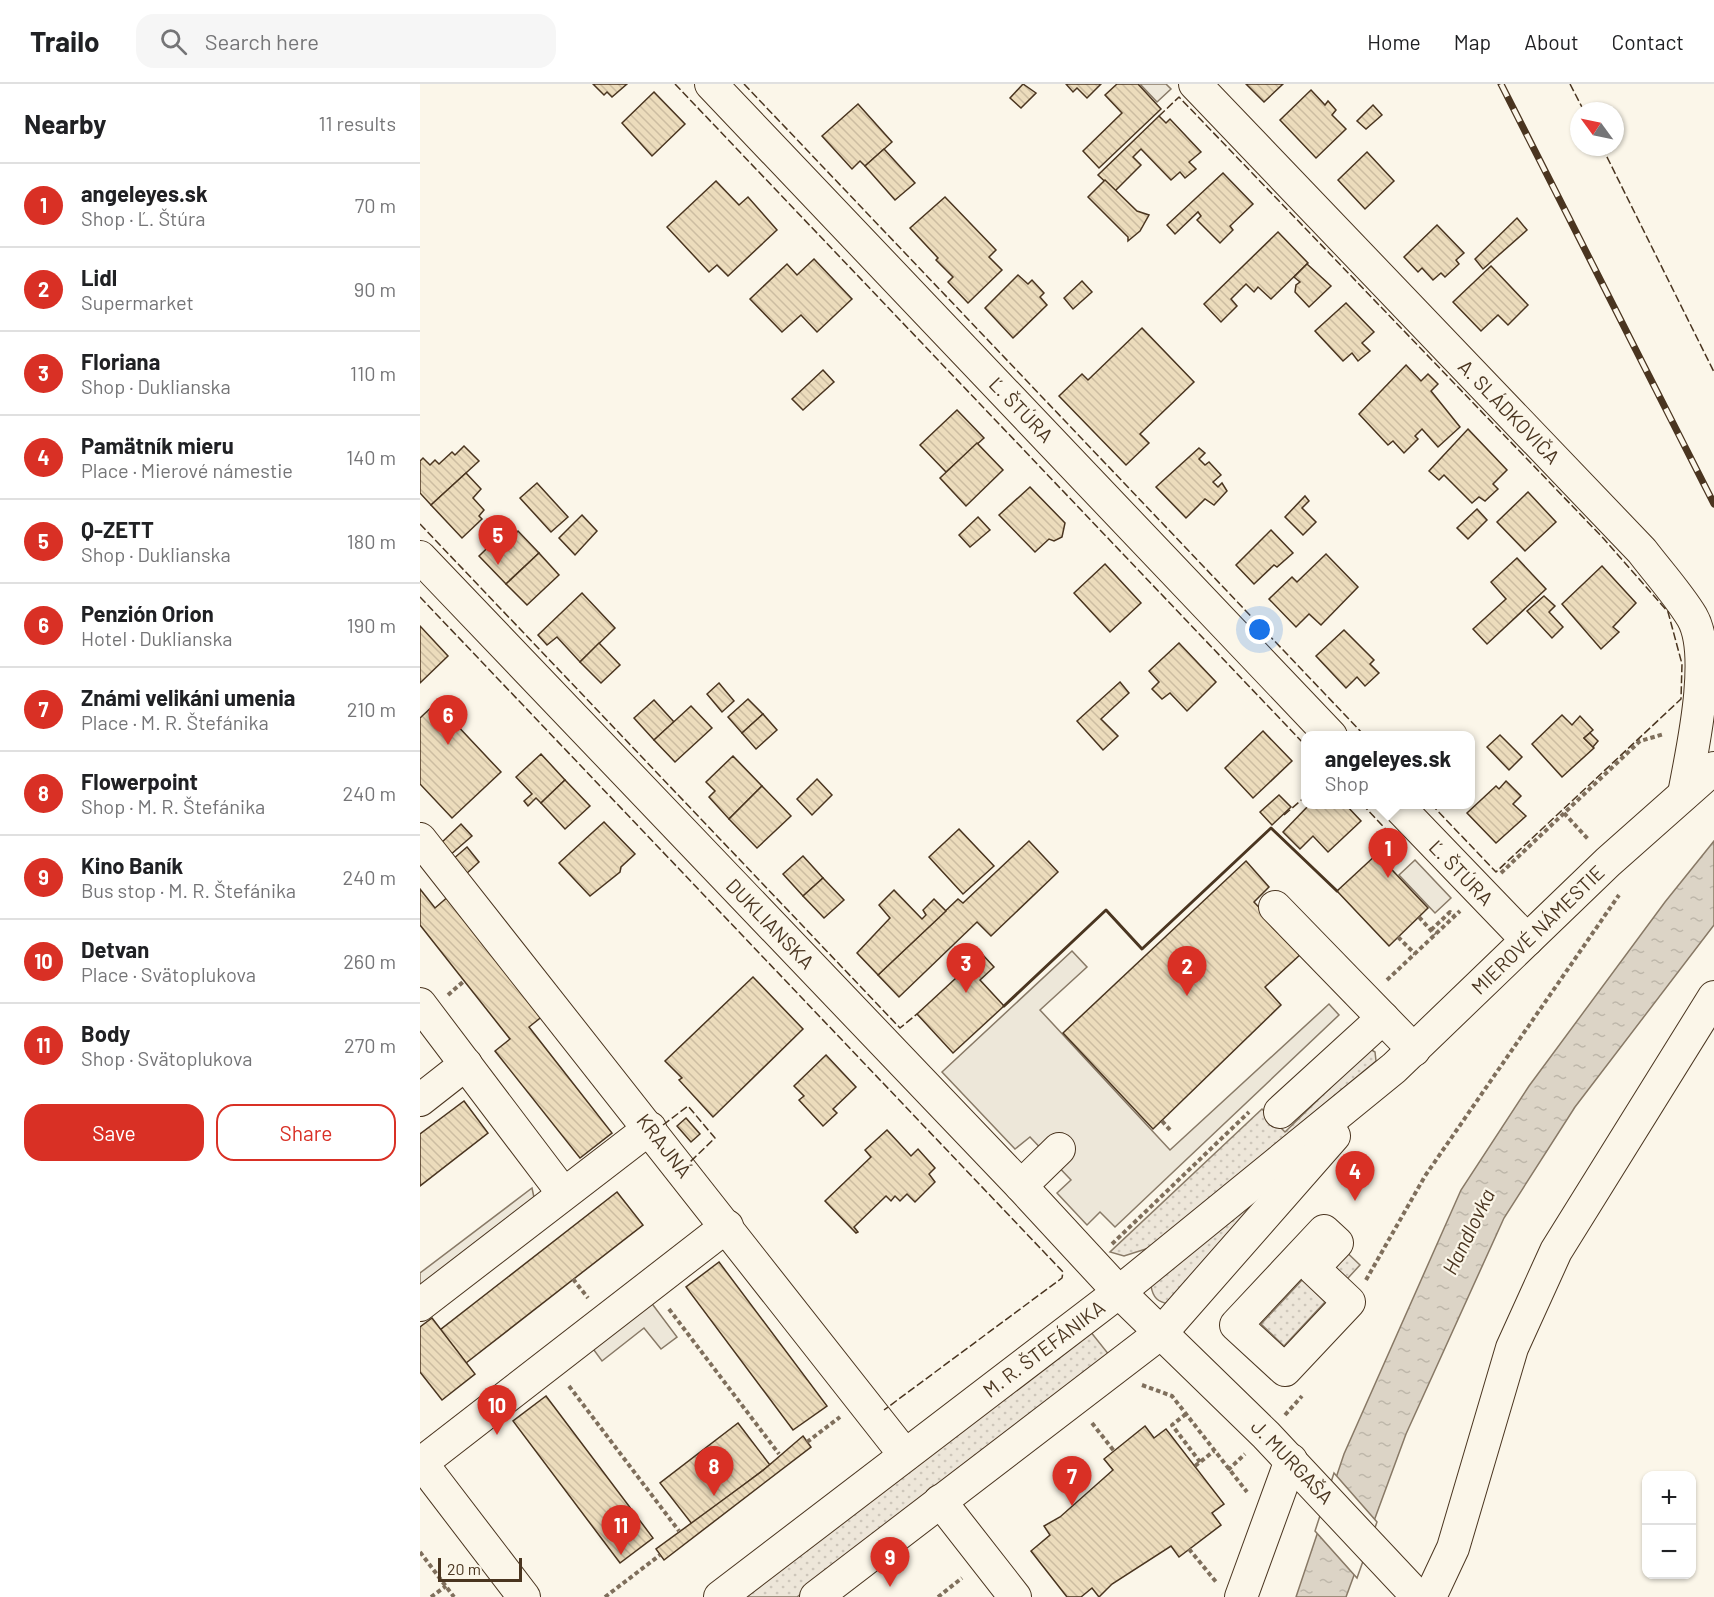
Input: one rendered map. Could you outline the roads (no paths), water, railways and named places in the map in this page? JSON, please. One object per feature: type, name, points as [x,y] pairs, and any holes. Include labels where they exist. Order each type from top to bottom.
[{"type":"street","name":"Ľ. ŠTÚRA","points":[[711,84],[1326,731]]},
{"type":"street","name":"A. SLÁDKOVIČA","points":[[1195,84],[1642,550],[1694,619],[1703,660],[1697,725],[1684,794]]},
{"type":"street","name":"DUKLIANSKA","points":[[420,557],[1021,1186],[1119,1292]]},
{"type":"street","name":"MIEROVÉ NÁMESTIE","points":[[1162,1332],[1404,1059],[1527,940],[1714,768]]},
{"type":"street","name":"Ľ. ŠTÚRA","points":[[1401,809],[1527,940]]},
{"type":"street","name":"KRAJNÁ","points":[[420,839],[650,1128],[905,1455]]},
{"type":"street","points":[[1275,907],[1383,1018],[1404,1059]]},
{"type":"street","points":[[1430,1597],[1453,1548],[1512,1348],[1556,1251],[1714,997]]},
{"type":"street","points":[[420,1004],[562,1193]]},
{"type":"street","points":[[1266,1111],[1383,1018]]},
{"type":"street","name":"MIEROVÉ NÁMESTIE","points":[[1119,1292],[1404,1059]]},
{"type":"street","points":[[420,1100],[466,1065]]},
{"type":"street","points":[[420,1305],[562,1193],[650,1128]]},
{"type":"street","points":[[1021,1186],[1059,1149]]},
{"type":"street","points":[[524,1597],[420,1463],[727,1226]]},
{"type":"street","name":"M. R. ŠTEFÁNIKA","points":[[720,1597],[1119,1292],[1162,1332]]},
{"type":"street","points":[[816,1597],[1162,1332]]},
{"type":"street","name":"J. MURGAŠA","points":[[1162,1332],[1300,1470],[1418,1597]]},
{"type":"street","points":[[1241,1597],[1300,1470]]},
{"type":"street","points":[[940,1501],[1015,1597]]},
{"type":"water","name":"Handlovka","points":[[1714,841],[1714,925],[1575,1107],[1504,1218],[1406,1434],[1346,1597],[1296,1597],[1344,1454],[1461,1190],[1529,1086],[1665,902]]},
{"type":"railway","points":[[1501,84],[1714,504]]},
{"type":"place","name":"Q-ZETT","points":[[498,565]]},
{"type":"place","name":"Penzión Orion","points":[[448,745]]},
{"type":"place","name":"angeleyes.sk","points":[[1388,878]]},
{"type":"place","name":"Floriana","points":[[966,993]]},
{"type":"place","name":"Lidl","points":[[1187,996]]},
{"type":"place","name":"Pamätník mieru","points":[[1355,1201]]},
{"type":"place","name":"Detvan","points":[[497,1435]]},
{"type":"place","name":"Flowerpoint","points":[[714,1496]]},
{"type":"place","name":"Známi velikáni umenia","points":[[1072,1506]]},
{"type":"place","name":"Body","points":[[621,1555]]},
{"type":"place","name":"Kino Baník","points":[[890,1587]]}]
